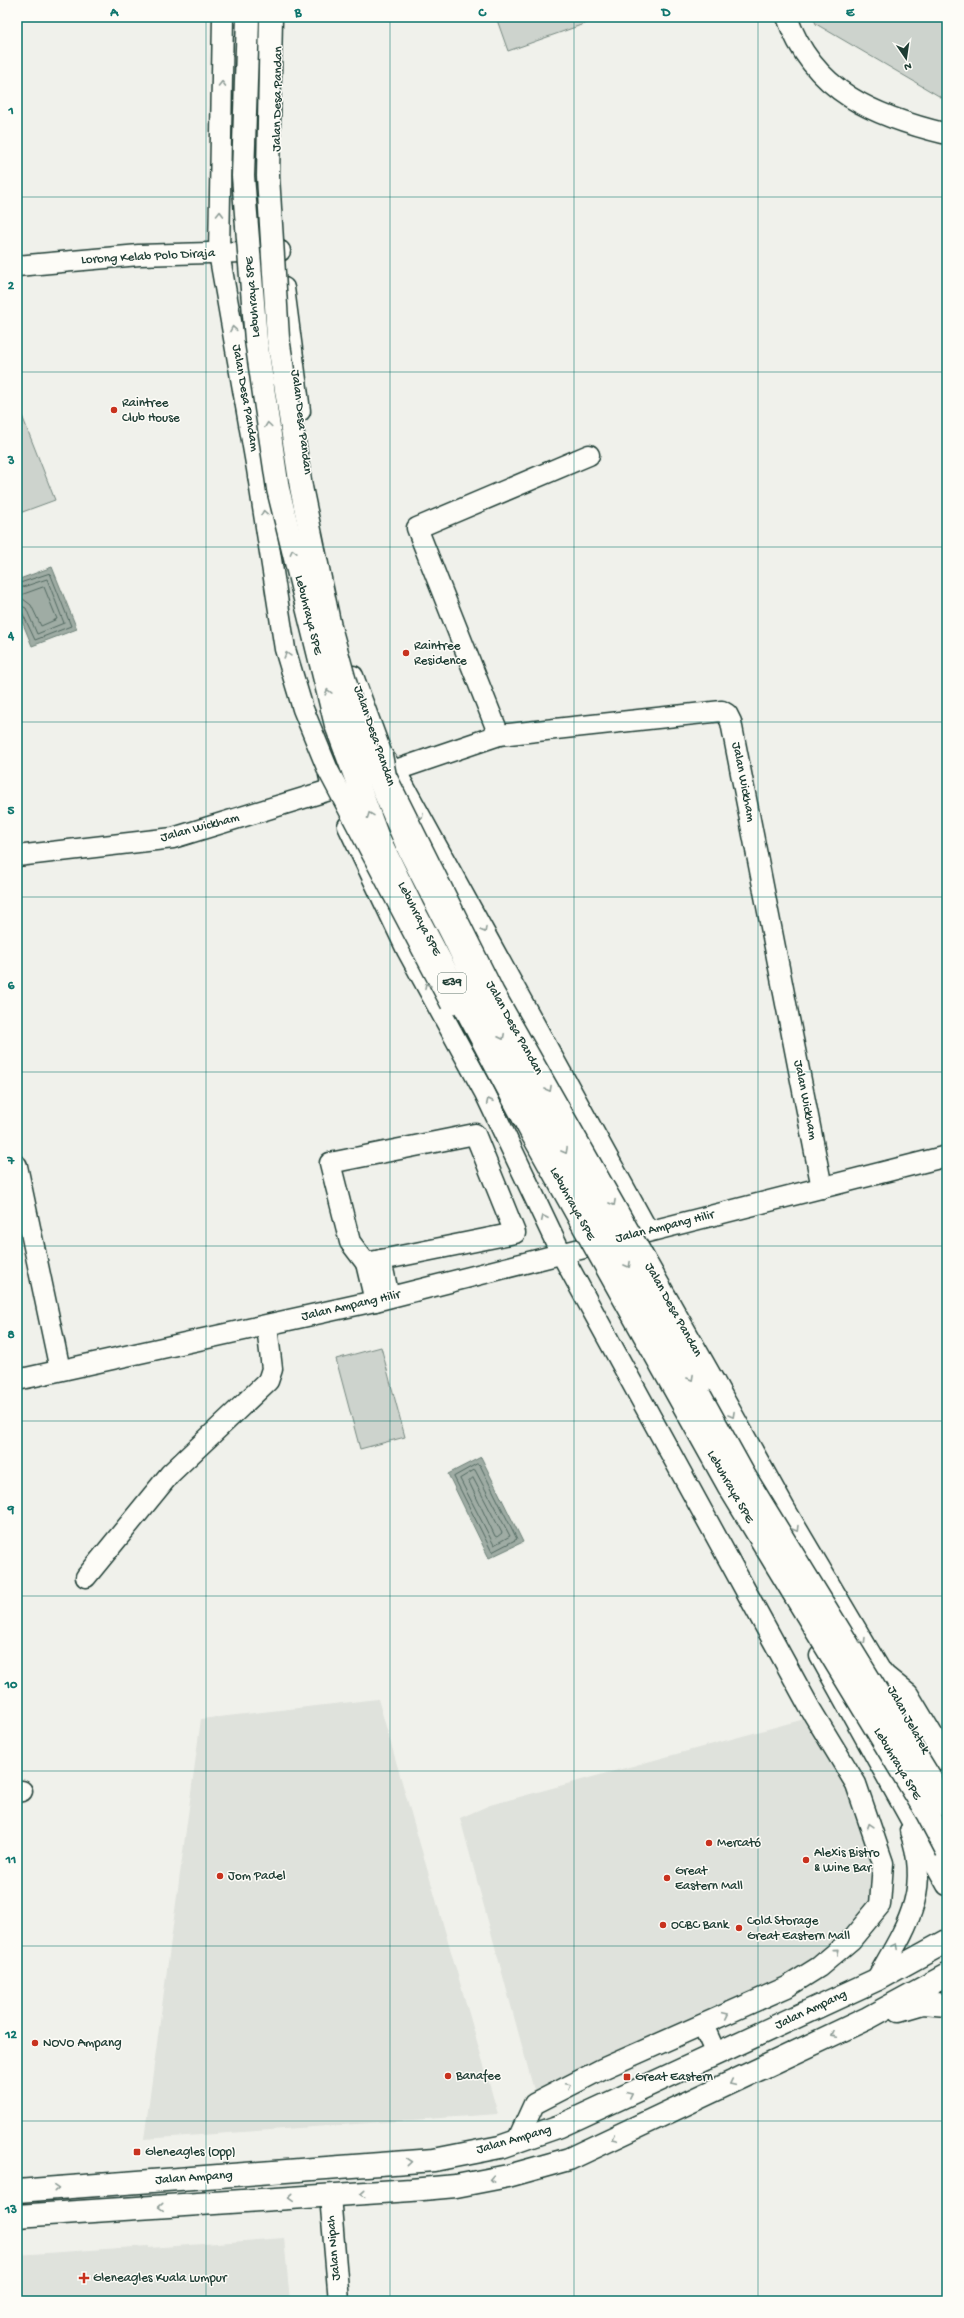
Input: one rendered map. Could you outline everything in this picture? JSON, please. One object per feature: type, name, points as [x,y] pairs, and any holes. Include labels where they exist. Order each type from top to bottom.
[{"type":"main road","name":"Lebuhraya SPE","points":[[248,17],[243,176],[256,340],[278,489],[336,725],[375,827],[414,911],[530,1130],[724,1478],[927,1813],[947,1851]]},
{"type":"main road","name":"Lebuhraya SPE","points":[[271,17],[268,176],[278,338],[301,487],[330,627],[356,718],[368,750],[409,850],[454,936],[503,1040],[744,1475],[947,1806]]},
{"type":"main road","name":"Jalan Jelatek","points":[[882,1673],[947,1788]]},
{"type":"main road","name":"Jalan Ampang","points":[[17,2191],[434,2160],[500,2147],[560,2126],[876,1980],[947,1941]]},
{"type":"main road","name":"Jalan Ampang","points":[[17,2216],[330,2196],[456,2186],[508,2176],[569,2159],[868,2018],[947,1975]]},
{"type":"main road","points":[[868,2018],[923,2003],[947,2004]]},
{"type":"street","name":"Jalan Desa Pandam","points":[[223,17],[219,253],[257,469],[285,649],[303,709],[330,780]]},
{"type":"street","name":"Jalan Desa Pandan","points":[[279,17],[276,174],[280,251],[307,472],[333,604],[354,681],[382,755],[386,776],[494,993],[785,1509],[882,1673]]},
{"type":"street","points":[[787,17],[792,32],[813,67],[856,102],[898,122],[947,134]]},
{"type":"street","name":"Lorong Kelab Polo Diraja","points":[[17,266],[139,255],[280,251]]},
{"type":"street","points":[[499,735],[416,528],[588,455]]},
{"type":"street","name":"Jalan Wickham","points":[[393,771],[499,735],[722,711],[727,714],[731,722],[822,1188]]},
{"type":"street","points":[[382,755],[401,781],[648,1231]]},
{"type":"street","points":[[330,780],[368,871],[403,944],[485,1093],[561,1253],[811,1710],[856,1784],[883,1863],[880,1905],[851,1940],[819,1967],[787,1986],[602,2069],[534,2104],[517,2141]]},
{"type":"street","points":[[330,780],[670,1402],[810,1638],[946,1882]]},
{"type":"street","name":"Jalan Wickham","points":[[17,856],[173,838],[330,780]]},
{"type":"street","points":[[373,1262],[515,1234],[475,1134],[330,1163],[350,1242],[373,1262],[382,1299]]},
{"type":"street","name":"Jalan Ampang Hilir","points":[[17,1380],[267,1326],[382,1299],[947,1156]]},
{"type":"street","points":[[17,1166],[60,1370]]},
{"type":"street","points":[[86,1577],[170,1474],[268,1381],[272,1369],[267,1326]]},
{"type":"street","points":[[810,1638],[947,1846]]},
{"type":"street","points":[[882,1673],[908,1694],[947,1759]]},
{"type":"street","points":[[876,1980],[913,1910],[918,1892],[918,1866],[913,1840],[893,1786]]},
{"type":"street","points":[[703,2025],[716,2054]]},
{"type":"street","name":"Jalan Nipah","points":[[330,2196],[339,2301]]},
{"type":"shaded area","points":[[496,17],[600,17],[601,18],[508,51]]},
{"type":"shaded area","points":[[813,17],[947,17],[947,99],[944,99],[816,24]]},
{"type":"shaded area","points":[[17,403],[55,500],[17,514]]},
{"type":"shaded area","points":[[381,1347],[405,1437],[360,1449],[336,1359]]},
{"type":"shaded area","points":[[378,1699],[498,2114],[144,2139],[201,1719]]},
{"type":"shaded area","name":"Great Eastern Mall","points":[[808,1718],[849,1788],[875,1867],[873,1902],[848,1933],[812,1961],[770,1988],[535,2094],[460,1818],[490,1805]]},
{"type":"shaded area","points":[[284,2238],[290,2301],[17,2301],[17,2255],[149,2246],[149,2248]]},
{"type":"water","points":[[52,567],[77,629],[32,646],[17,609],[17,580]]},
{"type":"water","points":[[481,1457],[523,1542],[489,1558],[448,1474]]},
{"type":"place","name":"Raintree Club House","points":[[114,410]]},
{"type":"place","name":"Raintree Residence","points":[[406,653]]},
{"type":"place","name":"Mercató","points":[[709,1843]]},
{"type":"place","name":"Alexis Bistro & Wine Bar","points":[[806,1860]]},
{"type":"place","name":"Jom Padel","points":[[220,1876]]},
{"type":"place","name":"Great Eastern Mall","points":[[667,1878]]},
{"type":"place","name":"OCBC Bank","points":[[663,1925]]},
{"type":"place","name":"Cold Storage Great Eastern Mall","points":[[739,1928]]},
{"type":"place","name":"NOVO Ampang","points":[[35,2043]]},
{"type":"place","name":"Banafee","points":[[448,2076]]},
{"type":"place","name":"Great Eastern","points":[[627,2077]]},
{"type":"place","name":"Gleneagles (Opp)","points":[[137,2152]]},
{"type":"place","name":"Gleneagles Kuala Lumpur","points":[[84,2278]]}]
